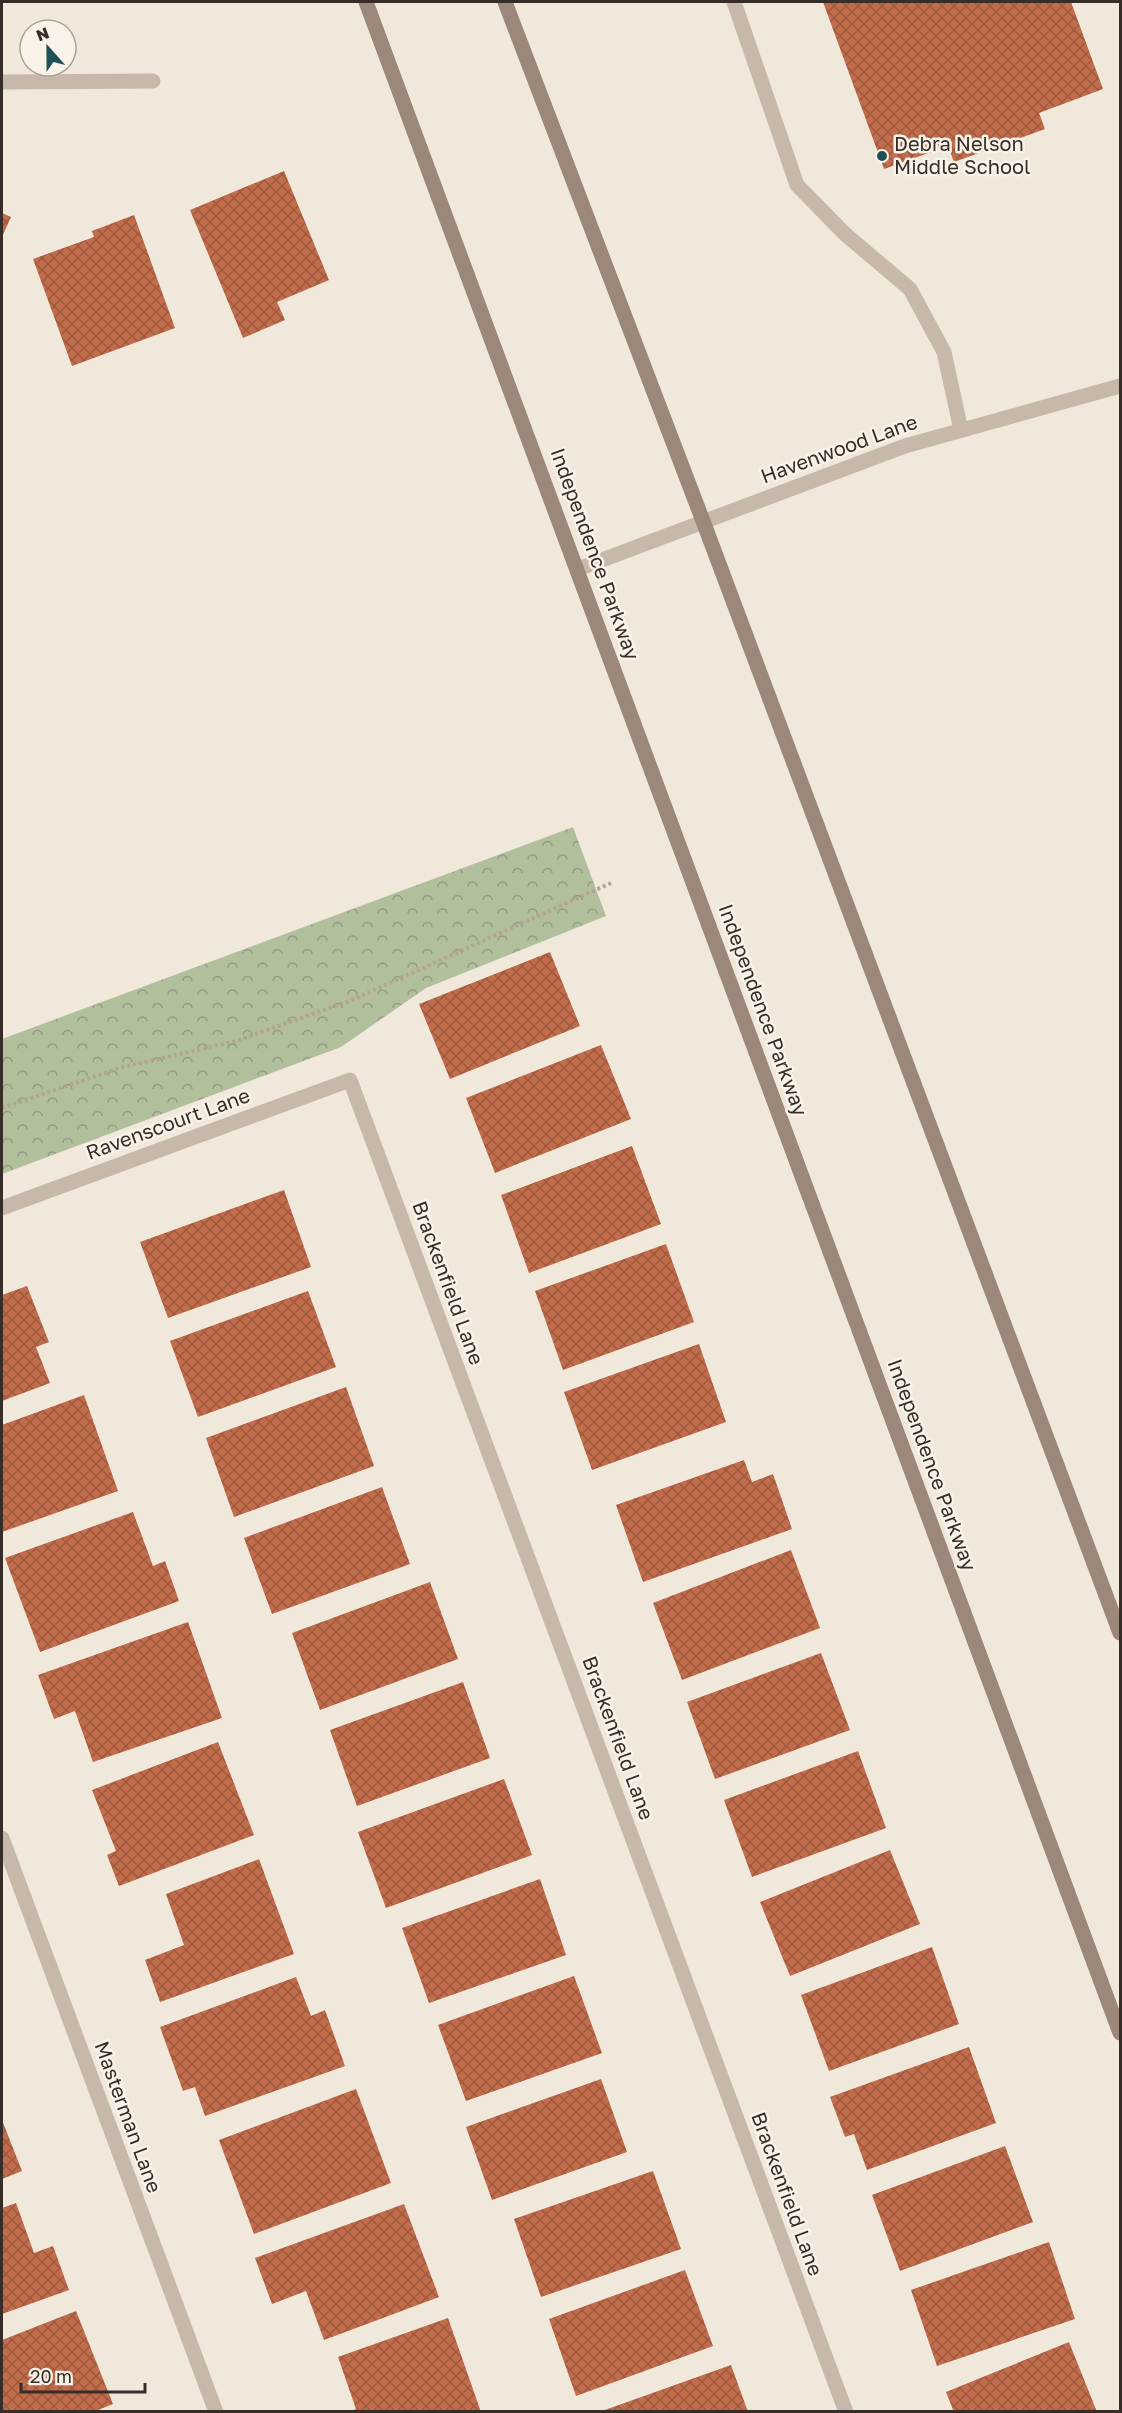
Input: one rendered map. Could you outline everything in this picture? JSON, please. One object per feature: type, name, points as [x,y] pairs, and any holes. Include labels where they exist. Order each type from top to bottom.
[{"type":"main road","name":"Independence Parkway","points":[[366,2],[1120,2033]]},
{"type":"main road","points":[[505,2],[703,521],[1120,1633]]},
{"type":"street","points":[[734,2],[797,185],[845,234],[910,289],[944,352],[961,430]]},
{"type":"street","points":[[2,82],[153,81]]},
{"type":"street","name":"Havenwood Lane","points":[[578,569],[905,446],[1120,386]]},
{"type":"street","name":"Ravenscourt Lane","points":[[2,1208],[350,1080]]},
{"type":"street","name":"Brackenfield Lane","points":[[350,1080],[846,2412]]},
{"type":"street","name":"Masterman Lane","points":[[2,1838],[216,2412]]},
{"type":"path","points":[[2,1108],[119,1068],[236,1041],[352,1000],[610,883]]},
{"type":"green space","points":[[573,827],[606,916],[426,988],[341,1047],[2,1174],[2,1039]]},
{"type":"building","points":[[823,2],[1071,2],[1103,89],[1039,113],[1045,129],[954,162],[948,146],[884,169]]},
{"type":"building","points":[[284,171],[329,280],[277,302],[285,320],[243,338],[190,210]]},
{"type":"building","points":[[2,213],[11,217],[2,237]]},
{"type":"building","points":[[134,215],[175,328],[72,366],[33,259],[94,237],[92,231]]},
{"type":"building","points":[[550,952],[580,1026],[450,1079],[419,1004]]},
{"type":"building","points":[[601,1045],[631,1119],[495,1173],[466,1098]]},
{"type":"building","points":[[632,1146],[661,1224],[529,1273],[501,1195]]},
{"type":"building","points":[[284,1190],[311,1267],[168,1318],[140,1242]]},
{"type":"building","points":[[666,1244],[694,1322],[563,1370],[535,1291]]},
{"type":"building","points":[[27,1286],[49,1342],[36,1347],[50,1383],[2,1401],[2,1295]]},
{"type":"building","points":[[308,1291],[336,1367],[198,1417],[170,1341]]},
{"type":"building","points":[[699,1344],[726,1422],[592,1470],[564,1392]]},
{"type":"building","points":[[346,1387],[374,1466],[234,1517],[206,1438]]},
{"type":"building","points":[[84,1395],[118,1491],[2,1532],[2,1425]]},
{"type":"building","points":[[744,1460],[752,1482],[773,1474],[792,1529],[643,1582],[616,1505]]},
{"type":"building","points":[[382,1487],[410,1564],[272,1614],[244,1538]]},
{"type":"building","points":[[133,1512],[153,1566],[165,1561],[179,1601],[40,1652],[5,1558]]},
{"type":"building","points":[[791,1550],[820,1628],[682,1680],[653,1603]]},
{"type":"building","points":[[430,1582],[458,1659],[320,1710],[292,1633]]},
{"type":"building","points":[[188,1622],[222,1718],[93,1762],[75,1711],[54,1719],[38,1675]]},
{"type":"building","points":[[821,1653],[850,1730],[715,1779],[687,1702]]},
{"type":"building","points":[[463,1682],[490,1758],[357,1806],[330,1730]]},
{"type":"building","points":[[218,1742],[254,1835],[119,1886],[107,1855],[116,1851],[92,1790]]},
{"type":"building","points":[[858,1751],[886,1828],[752,1877],[724,1800]]},
{"type":"building","points":[[504,1779],[532,1855],[386,1908],[358,1832]]},
{"type":"building","points":[[890,1850],[920,1924],[790,1976],[760,1902]]},
{"type":"building","points":[[259,1859],[294,1954],[160,2002],[145,1960],[184,1945],[166,1894]]},
{"type":"building","points":[[540,1879],[566,1955],[429,2003],[402,1928]]},
{"type":"building","points":[[932,1947],[959,2024],[829,2071],[801,1995]]},
{"type":"building","points":[[574,1976],[602,2053],[466,2101],[438,2025]]},
{"type":"building","points":[[296,1977],[311,2016],[325,2010],[345,2066],[205,2116],[195,2087],[183,2091],[160,2027]]},
{"type":"building","points":[[969,2047],[996,2123],[867,2170],[854,2134],[845,2137],[830,2097]]},
{"type":"building","points":[[601,2079],[627,2152],[492,2200],[466,2127]]},
{"type":"building","points":[[356,2089],[391,2183],[254,2234],[219,2140]]},
{"type":"building","points":[[2,2120],[22,2171],[2,2179]]},
{"type":"building","points":[[1005,2146],[1033,2222],[900,2271],[872,2195]]},
{"type":"building","points":[[653,2171],[681,2249],[541,2297],[514,2219]]},
{"type":"building","points":[[16,2203],[34,2253],[53,2246],[69,2290],[2,2314],[2,2208]]},
{"type":"building","points":[[404,2204],[439,2297],[324,2340],[306,2291],[272,2304],[255,2258]]},
{"type":"building","points":[[1049,2242],[1075,2319],[937,2366],[911,2290]]},
{"type":"building","points":[[685,2270],[713,2346],[576,2396],[549,2319]]},
{"type":"building","points":[[76,2311],[113,2404],[93,2412],[2,2412],[2,2340]]},
{"type":"building","points":[[448,2318],[481,2412],[348,2412],[356,2409],[338,2357]]},
{"type":"building","points":[[1069,2342],[1097,2412],[954,2412],[946,2392]]},
{"type":"building","points":[[731,2365],[748,2412],[602,2412],[602,2411]]},
{"type":"place","name":"Debra Nelson Middle School","points":[[882,156]]}]
